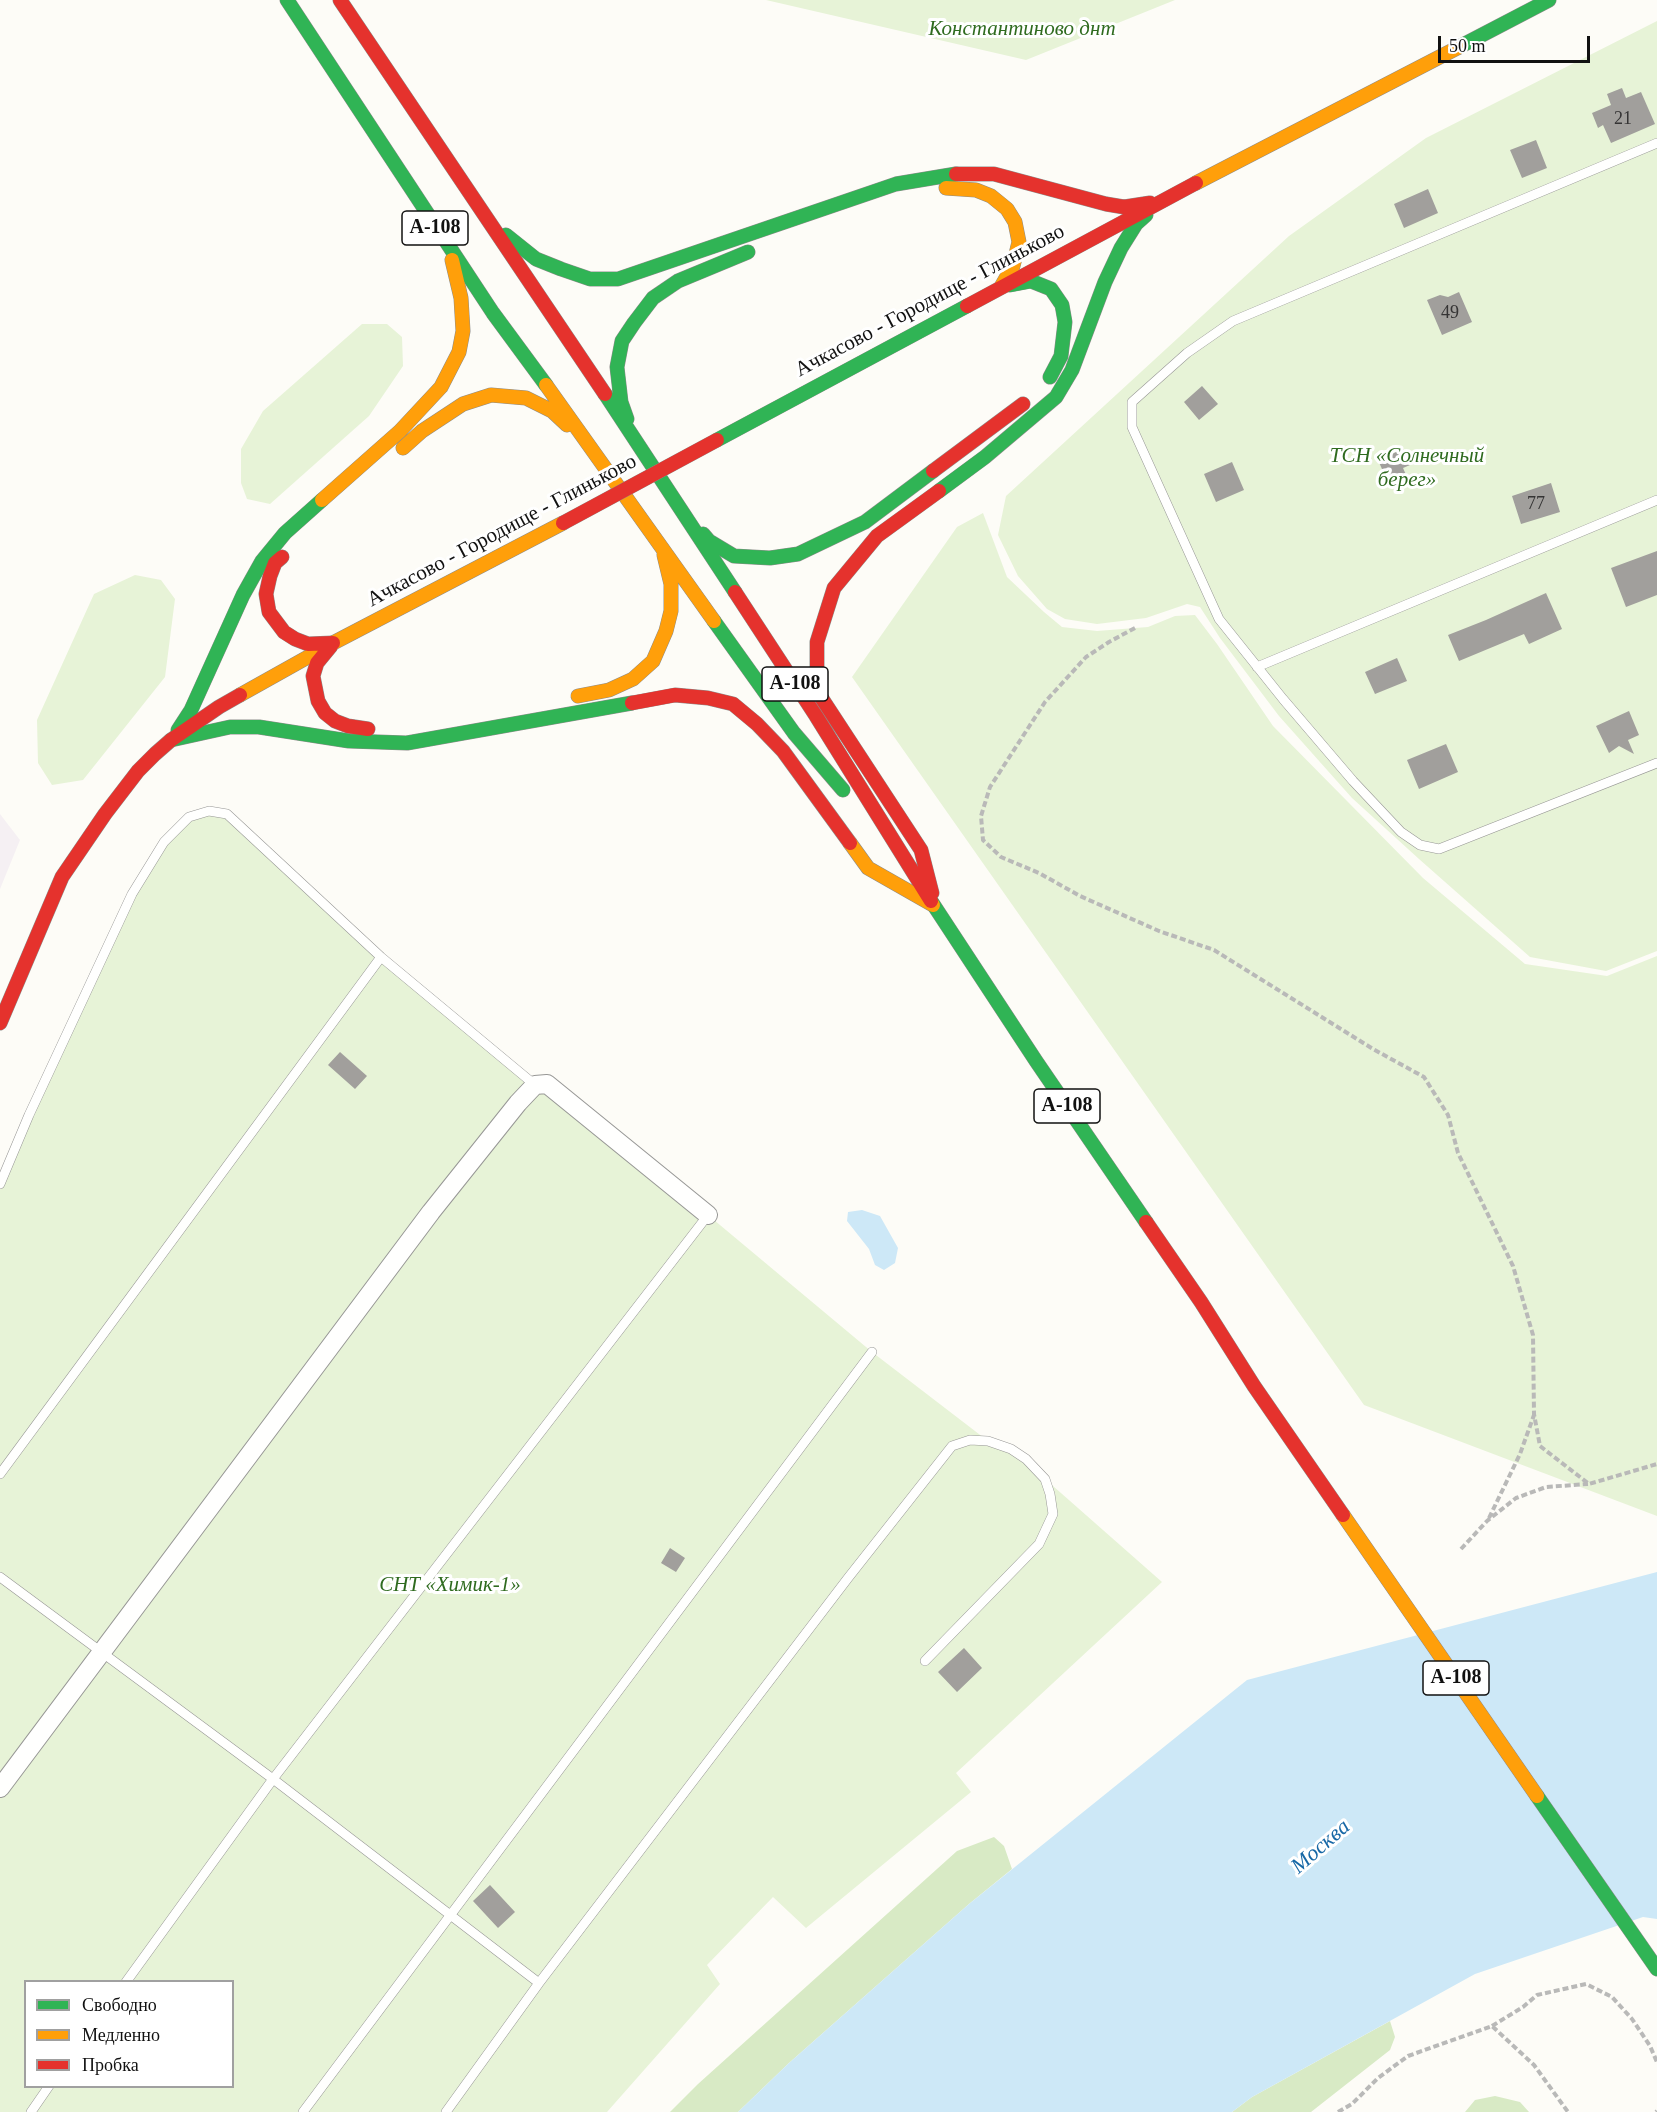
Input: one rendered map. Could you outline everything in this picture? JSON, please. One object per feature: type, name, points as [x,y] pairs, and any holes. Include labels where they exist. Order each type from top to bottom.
[{"type":"main road","name":"А-108","points":[[287,0],[493,313],[794,733],[903,859]]},
{"type":"main road","name":"А-108","points":[[340,0],[632,434],[816,716],[903,859],[1036,1061],[1201,1302],[1254,1386],[1657,1969]]},
{"type":"main road","name":"Ачкасово - Городище - Глиньково","points":[[171,740],[219,706],[333,643],[563,523],[1162,201],[1549,0]]},
{"type":"main road","points":[[490,220],[536,259],[590,279],[618,279],[896,184],[934,176],[963,173],[994,174],[1124,207],[1162,201]]},
{"type":"main road","points":[[926,192],[952,187],[976,190],[991,196],[1007,209],[1016,222],[1019,242],[1013,266],[1001,287]]},
{"type":"main road","points":[[935,907],[921,850],[817,691],[817,642],[834,588],[877,536],[985,457],[1056,396],[1072,370],[1105,282],[1121,248],[1136,224],[1162,201]]},
{"type":"main road","points":[[632,434],[621,402],[617,367],[622,341],[634,322],[653,298],[678,280],[761,247]]},
{"type":"main road","points":[[0,1023],[62,878],[105,814],[138,771],[171,740],[191,710],[243,595],[262,561],[285,534],[400,431],[441,387],[459,352],[463,331],[461,298],[449,249]]},
{"type":"main road","points":[[682,513],[709,541],[734,556],[770,558],[798,554],[865,522],[1039,392],[1061,356],[1065,322],[1062,305],[1052,289],[1031,281],[1001,287]]},
{"type":"main road","points":[[396,454],[422,431],[463,404],[490,395],[526,398],[552,411],[593,450]]},
{"type":"main road","points":[[563,699],[609,690],[633,679],[653,661],[666,631],[671,611],[671,584],[662,547]]},
{"type":"main road","points":[[293,548],[275,563],[270,576],[266,594],[269,612],[284,632],[295,639],[308,644],[333,643]]},
{"type":"main road","points":[[333,643],[317,663],[313,676],[318,701],[325,713],[335,721],[348,726],[403,731],[437,724]]},
{"type":"main road","points":[[171,740],[230,727],[259,728],[349,741],[407,743],[675,695],[708,698],[733,704],[757,724],[783,751],[868,868],[935,907]]},
{"type":"street","points":[[0,1788],[431,1212],[535,1085],[547,1084],[708,1215]]},
{"type":"lane","points":[[1657,143],[1233,321],[1187,353],[1132,402],[1132,427],[1219,619],[1353,781],[1401,832],[1419,845],[1439,849],[1657,763]]},
{"type":"lane","points":[[1257,667],[1657,500]]},
{"type":"lane","points":[[0,1184],[29,1115],[132,894],[164,842],[189,817],[209,811],[227,814],[381,957],[535,1085]]},
{"type":"lane","points":[[0,1474],[381,957]]},
{"type":"lane","points":[[127,1980],[273,1779],[708,1215]]},
{"type":"lane","points":[[303,2112],[872,1352]]},
{"type":"lane","points":[[446,2112],[539,1983],[841,1587],[952,1446],[970,1440],[988,1441],[1011,1449],[1045,1479],[1053,1514],[1039,1544],[924,1661]]},
{"type":"lane","points":[[0,1576],[273,1779],[539,1983]]},
{"type":"lane","points":[[31,2112],[48,2088]]},
{"type":"path","points":[[1136,628],[1086,657],[1045,702],[990,787],[981,816],[983,840],[1001,857],[1039,873],[1080,896],[1159,931],[1214,950],[1373,1049],[1424,1077],[1448,1114],[1458,1153],[1513,1266],[1533,1335],[1534,1414],[1540,1446],[1589,1484]]},
{"type":"path","points":[[1487,1521],[1520,1454],[1534,1414]]},
{"type":"path","points":[[1461,1549],[1487,1521],[1516,1498],[1546,1487],[1589,1484],[1657,1464]]},
{"type":"path","points":[[1338,2112],[1352,2104],[1378,2078],[1408,2056],[1492,2026],[1523,2007],[1537,1995],[1586,1983],[1612,1997],[1632,2019],[1650,2046],[1657,2062]]},
{"type":"path","points":[[1492,2026],[1533,2065],[1568,2112]]},
{"type":"shaded area","points":[[0,814],[20,840],[0,889]]},
{"type":"green space","name":"Константиново днт","points":[[766,0],[1175,0],[1026,60]]},
{"type":"green space","name":"ТСН «Солнечный берег»","points":[[1657,21],[1657,951],[1606,971],[1530,957],[1419,859],[1352,798],[1279,716],[1220,638],[1200,607],[1187,604],[1146,618],[1097,624],[1065,619],[1047,609],[1018,576],[998,535],[1006,496],[1289,236],[1426,138]]},
{"type":"green space","points":[[362,324],[387,324],[402,337],[403,366],[369,416],[270,504],[247,499],[241,483],[241,449],[263,411]]},
{"type":"green space","points":[[983,513],[1007,577],[1062,627],[1097,631],[1148,627],[1175,616],[1195,615],[1273,726],[1423,878],[1525,964],[1607,976],[1657,956],[1657,1516],[1364,1405],[852,677],[957,527]]},
{"type":"green space","points":[[135,575],[161,580],[175,599],[165,677],[83,780],[52,785],[38,763],[37,720],[94,594]]},
{"type":"green space","name":"СНТ «Химик-1»","points":[[227,814],[381,957],[535,1085],[708,1215],[872,1352],[988,1441],[1011,1449],[1162,1582],[956,1773],[971,1792],[806,1928],[773,1897],[707,1965],[720,1984],[607,2112],[0,2112],[0,1184],[132,894],[164,842],[189,817]]},
{"type":"green space","points":[[994,1837],[1004,1846],[1012,1869],[969,1904],[789,2063],[738,2112],[670,2112],[698,2084],[957,1851]]},
{"type":"green space","points":[[1390,2021],[1395,2037],[1390,2050],[1311,2112],[1232,2112],[1252,2097]]},
{"type":"green space","points":[[1495,2096],[1520,2102],[1529,2112],[1465,2112],[1475,2100]]},
{"type":"water","points":[[862,1210],[880,1216],[898,1248],[895,1263],[884,1270],[875,1265],[869,1249],[847,1221],[848,1212]]},
{"type":"water","name":"Москва","points":[[1657,1572],[1657,1919],[1643,1917],[1475,1974],[1252,2097],[1232,2112],[738,2112],[789,2063],[969,1904],[1247,1680]]},
{"type":"building","points":[[1622,88],[1626,98],[1641,92],[1655,124],[1611,143],[1603,125],[1598,128],[1592,113],[1611,105],[1607,94]]},
{"type":"building","points":[[1536,140],[1547,168],[1522,178],[1510,150]]},
{"type":"building","points":[[1428,189],[1438,213],[1404,228],[1394,204]]},
{"type":"building","points":[[1459,292],[1472,322],[1442,335],[1427,300],[1440,295],[1448,297]]},
{"type":"building","points":[[1202,386],[1218,404],[1199,420],[1184,402]]},
{"type":"building","points":[[1403,449],[1410,465],[1403,468],[1407,477],[1389,485],[1378,460]]},
{"type":"building","points":[[1232,462],[1244,490],[1216,502],[1204,474]]},
{"type":"building","points":[[1551,483],[1560,512],[1521,524],[1512,496]]},
{"type":"building","points":[[1657,551],[1657,595],[1626,607],[1611,568]]},
{"type":"building","points":[[1546,593],[1562,629],[1529,644],[1524,634],[1459,661],[1448,635]]},
{"type":"building","points":[[1397,658],[1407,681],[1375,694],[1365,672]]},
{"type":"building","points":[[1629,711],[1639,735],[1628,740],[1634,754],[1619,746],[1609,753],[1596,726]]},
{"type":"building","points":[[1446,744],[1458,772],[1419,789],[1407,760]]},
{"type":"building","points":[[340,1052],[367,1076],[355,1089],[328,1065]]},
{"type":"building","points":[[670,1548],[685,1558],[676,1572],[661,1563]]},
{"type":"building","points":[[964,1648],[982,1668],[957,1692],[938,1672]]},
{"type":"building","points":[[490,1885],[515,1912],[498,1928],[473,1901]]},
{"type":"traffic: fast","points":[[287,0],[493,313],[546,385]]},
{"type":"traffic: fast","points":[[1459,47],[1549,0]]},
{"type":"traffic: fast","points":[[506,235],[536,259],[561,269],[590,279],[618,279],[896,184],[956,174]]},
{"type":"traffic: fast","points":[[939,491],[985,457],[1056,397],[1072,370],[1105,282],[1121,248],[1136,224],[1146,215]]},
{"type":"traffic: fast","points":[[627,419],[621,402],[617,367],[622,341],[634,323],[653,298],[678,281],[748,252]]},
{"type":"traffic: fast","points":[[1010,285],[1031,281],[1051,289],[1062,305],[1065,322],[1061,356],[1050,377]]},
{"type":"traffic: fast","points":[[717,440],[967,306]]},
{"type":"traffic: fast","points":[[605,394],[735,592]]},
{"type":"traffic: fast","points":[[703,534],[709,541],[734,556],[770,558],[798,554],[865,522],[933,471]]},
{"type":"traffic: fast","points":[[178,730],[191,710],[243,595],[262,561],[285,533],[322,500]]},
{"type":"traffic: fast","points":[[714,621],[794,733],[843,790]]},
{"type":"traffic: fast","points":[[171,740],[230,727],[259,727],[349,741],[407,743],[632,703]]},
{"type":"traffic: fast","points":[[931,901],[1146,1222]]},
{"type":"traffic: fast","points":[[1537,1796],[1657,1969]]},
{"type":"traffic: slow","points":[[1196,183],[1459,47]]},
{"type":"traffic: slow","points":[[946,188],[976,190],[991,196],[1007,209],[1015,222],[1019,242],[1013,266],[1001,287]]},
{"type":"traffic: slow","points":[[322,500],[400,431],[441,387],[459,352],[463,331],[461,298],[452,260]]},
{"type":"traffic: slow","points":[[546,385],[714,621]]},
{"type":"traffic: slow","points":[[403,448],[422,431],[463,404],[491,395],[526,398],[552,411],[567,425]]},
{"type":"traffic: slow","points":[[240,695],[333,643],[563,523]]},
{"type":"traffic: slow","points":[[578,696],[609,690],[633,679],[653,661],[666,631],[671,611],[671,584],[664,555]]},
{"type":"traffic: slow","points":[[850,843],[868,868],[933,905]]},
{"type":"traffic: slow","points":[[1343,1515],[1537,1796]]},
{"type":"traffic: jam","points":[[340,0],[605,394]]},
{"type":"traffic: jam","points":[[956,174],[994,174],[1124,207],[1150,203]]},
{"type":"traffic: jam","points":[[967,306],[1196,183]]},
{"type":"traffic: jam","points":[[933,471],[1023,404]]},
{"type":"traffic: jam","points":[[563,523],[717,440]]},
{"type":"traffic: jam","points":[[932,893],[921,850],[817,691],[817,642],[834,588],[877,536],[939,491]]},
{"type":"traffic: jam","points":[[282,557],[275,563],[270,576],[266,594],[269,612],[284,632],[295,639],[308,644],[333,643]]},
{"type":"traffic: jam","points":[[735,592],[816,716],[931,901]]},
{"type":"traffic: jam","points":[[331,646],[317,663],[313,676],[318,701],[325,713],[335,721],[368,729]]},
{"type":"traffic: jam","points":[[0,1023],[62,877],[105,814],[138,771],[155,754],[171,740],[240,695]]},
{"type":"traffic: jam","points":[[632,703],[675,695],[708,698],[733,704],[757,724],[783,751],[850,843]]},
{"type":"traffic: jam","points":[[1146,1222],[1201,1302],[1254,1386],[1343,1515]]}]
